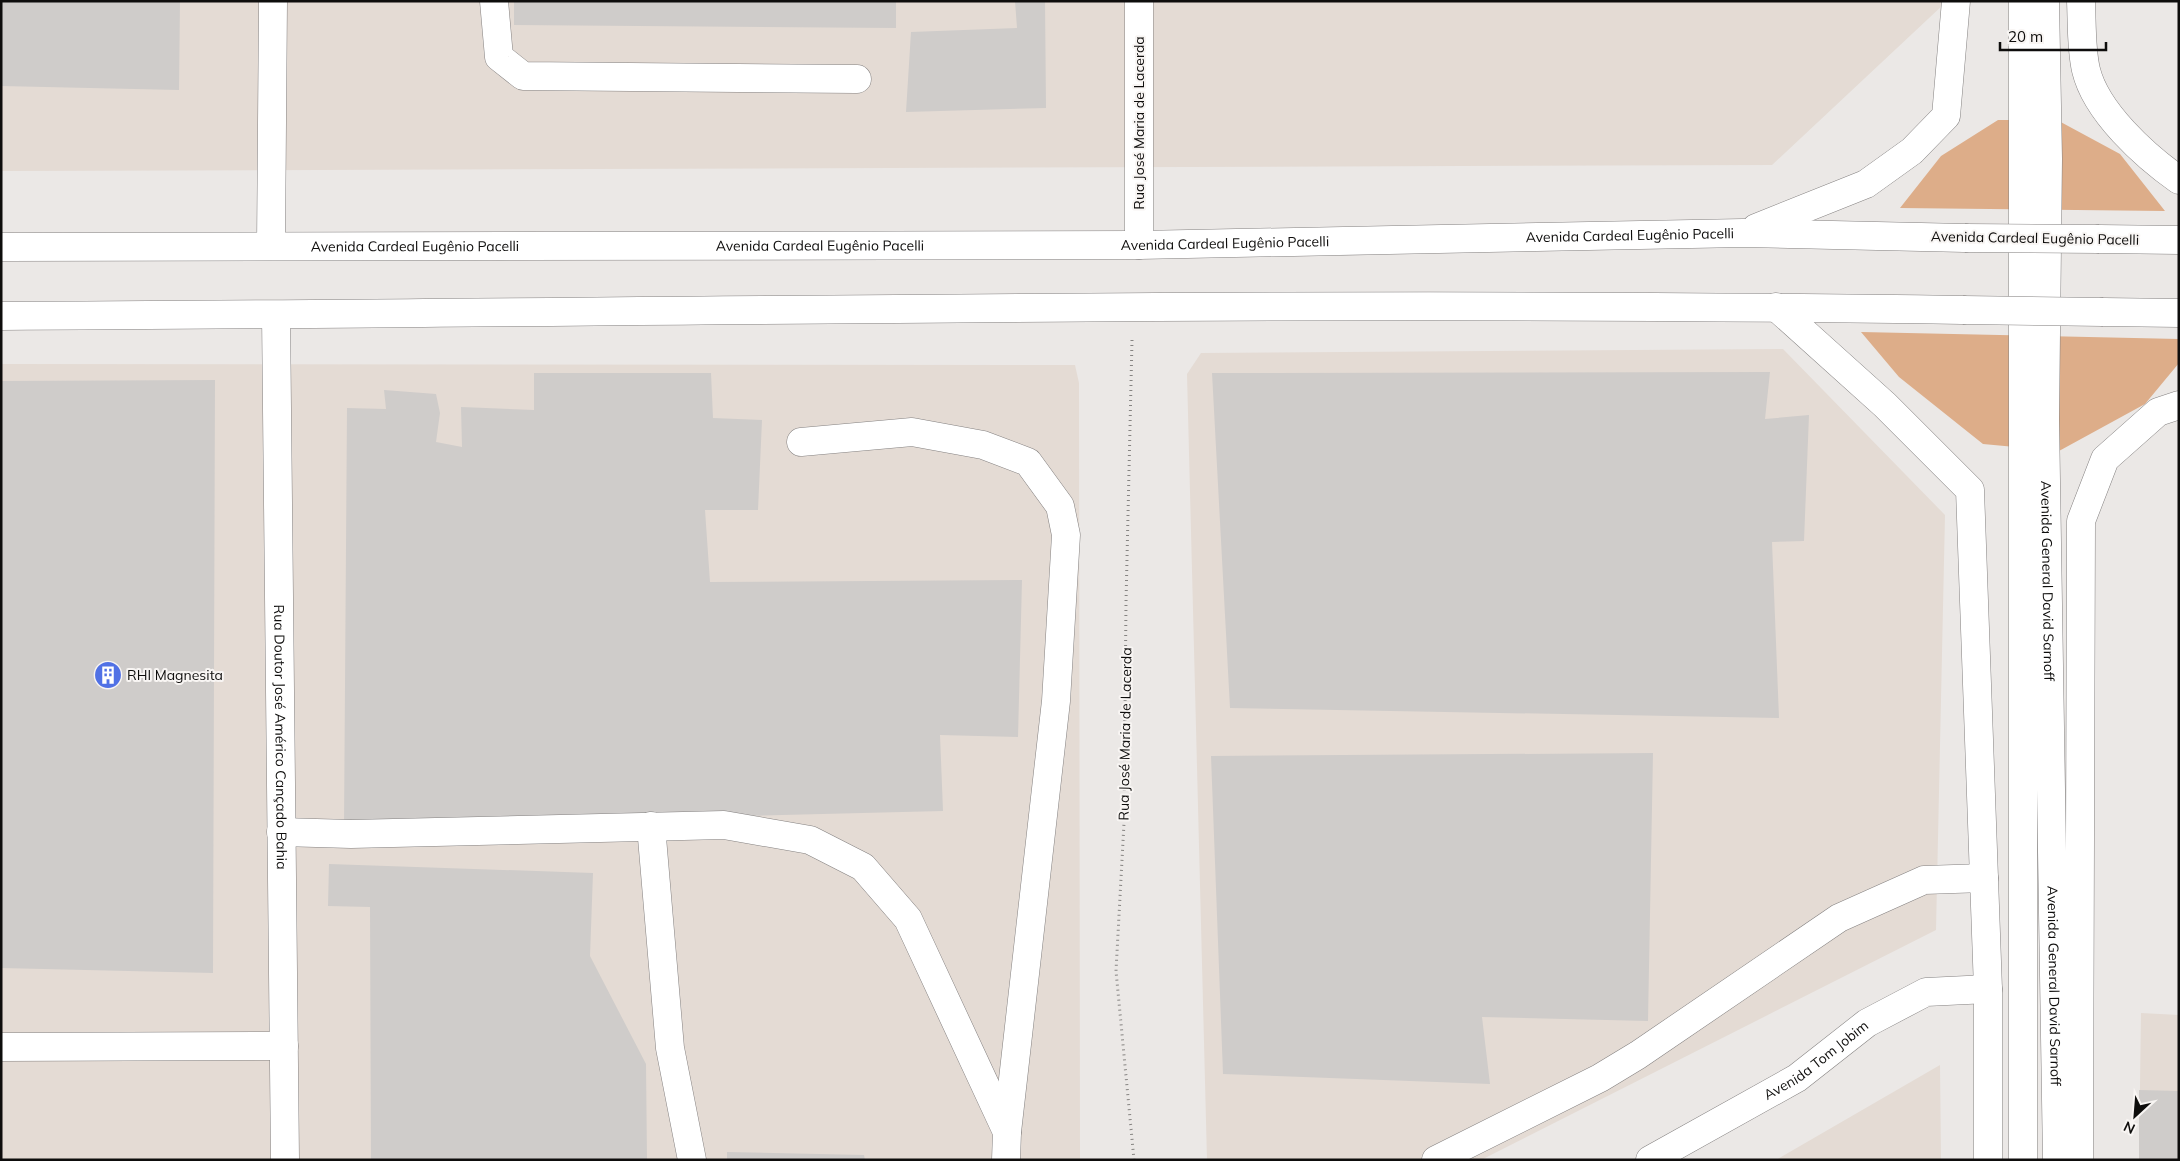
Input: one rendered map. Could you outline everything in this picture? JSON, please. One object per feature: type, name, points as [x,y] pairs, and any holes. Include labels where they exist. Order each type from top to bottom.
[{"type":"main road","points":[[272,245],[273,1]]},
{"type":"main road","points":[[494,1],[499,57],[523,76],[857,79]]},
{"type":"main road","name":"Rua José Maria de Lacerda","points":[[1139,1],[1139,245]]},
{"type":"main road","points":[[1743,233],[1866,184],[1912,151],[1946,116],[1956,1]]},
{"type":"main road","name":"Avenida General David Sarnoff","points":[[2023,1],[2023,1160]]},
{"type":"main road","name":"Avenida General David Sarnoff","points":[[2045,1],[2048,159],[2046,419],[2057,1160]]},
{"type":"main road","points":[[2081,1],[2086,71],[2102,105],[2128,137],[2155,163],[2179,180]]},
{"type":"main road","name":"Avenida Cardeal Eugênio Pacelli","points":[[1,247],[272,245],[1139,245],[1743,233],[2179,240]]},
{"type":"main road","points":[[1,316],[1133,307],[1776,307],[2179,313]]},
{"type":"main road","points":[[1776,307],[1885,405],[1970,490],[1988,989],[1988,1160]]},
{"type":"main road","name":"Rua Doutor José Américo Cançado Bahia","points":[[276,315],[285,1160]]},
{"type":"main road","name":"Avenida General David Sarnoff","points":[[2079,1160],[2080,522],[2105,459],[2158,412],[2179,405]]},
{"type":"main road","points":[[801,442],[912,432],[983,445],[1028,462],[1060,506],[1066,535],[1056,701],[1007,1132],[1006,1160]]},
{"type":"main road","points":[[282,832],[351,834],[724,824],[810,840],[863,867],[908,919],[1007,1132]]},
{"type":"main road","points":[[651,826],[670,1048],[692,1160]]},
{"type":"main road","points":[[1436,1160],[1600,1078],[1631,1060],[1840,918],[1924,880],[1984,878]]},
{"type":"main road","name":"Avenida Tom Jobim","points":[[1650,1160],[1797,1078],[1867,1023],[1926,992],[1988,989]]},
{"type":"main road","points":[[1,1047],[284,1046]]},
{"type":"path","name":"Rua José Maria de Lacerda","points":[[1133,307],[1126,602],[1124,823],[1116,971],[1134,1160]]},
{"type":"shaded area","points":[[1,1],[1944,1],[1944,4],[1772,165],[1,171]]},
{"type":"shaded area","points":[[1998,120],[2057,120],[2120,154],[2165,211],[1900,208],[1941,156]]},
{"type":"shaded area","points":[[1861,332],[2179,339],[2179,363],[2145,404],[2059,451],[1983,444],[1899,377]]},
{"type":"shaded area","points":[[1783,349],[1945,515],[1936,930],[1481,1160],[1207,1160],[1187,374],[1201,353]]},
{"type":"shaded area","points":[[1,364],[1075,365],[1079,383],[1080,1160],[1,1160]]},
{"type":"shaded area","points":[[2141,1013],[2179,1015],[2179,1160],[2139,1160]]},
{"type":"shaded area","points":[[1940,1065],[1941,1160],[1776,1160]]},
{"type":"building","points":[[2,1],[180,1],[179,90],[1,86]]},
{"type":"building","points":[[514,1],[896,1],[896,28],[514,25]]},
{"type":"building","points":[[1015,1],[1045,1],[1046,108],[906,112],[911,32],[1017,28]]},
{"type":"building","points":[[1770,372],[1765,419],[1809,415],[1804,541],[1772,542],[1779,718],[1230,708],[1212,373]]},
{"type":"building","points":[[534,373],[711,373],[713,418],[762,420],[758,510],[705,510],[710,582],[1022,580],[1018,737],[940,735],[943,811],[344,826],[347,408],[386,409],[384,390],[436,394],[440,413],[436,442],[462,447],[461,407],[534,410]]},
{"type":"building","name":"RHI Magnesita","points":[[215,380],[213,973],[1,968],[1,381]]},
{"type":"building","points":[[1653,753],[1648,1021],[1482,1017],[1490,1084],[1223,1074],[1211,756]]},
{"type":"building","points":[[329,864],[593,873],[590,956],[646,1064],[647,1160],[371,1160],[370,907],[328,906]]},
{"type":"building","points":[[2139,1090],[2179,1091],[2179,1160],[2139,1160]]},
{"type":"building","points":[[727,1152],[864,1155],[865,1160],[727,1160]]},
{"type":"place","name":"RHI Magnesita","points":[[108,675]]}]
